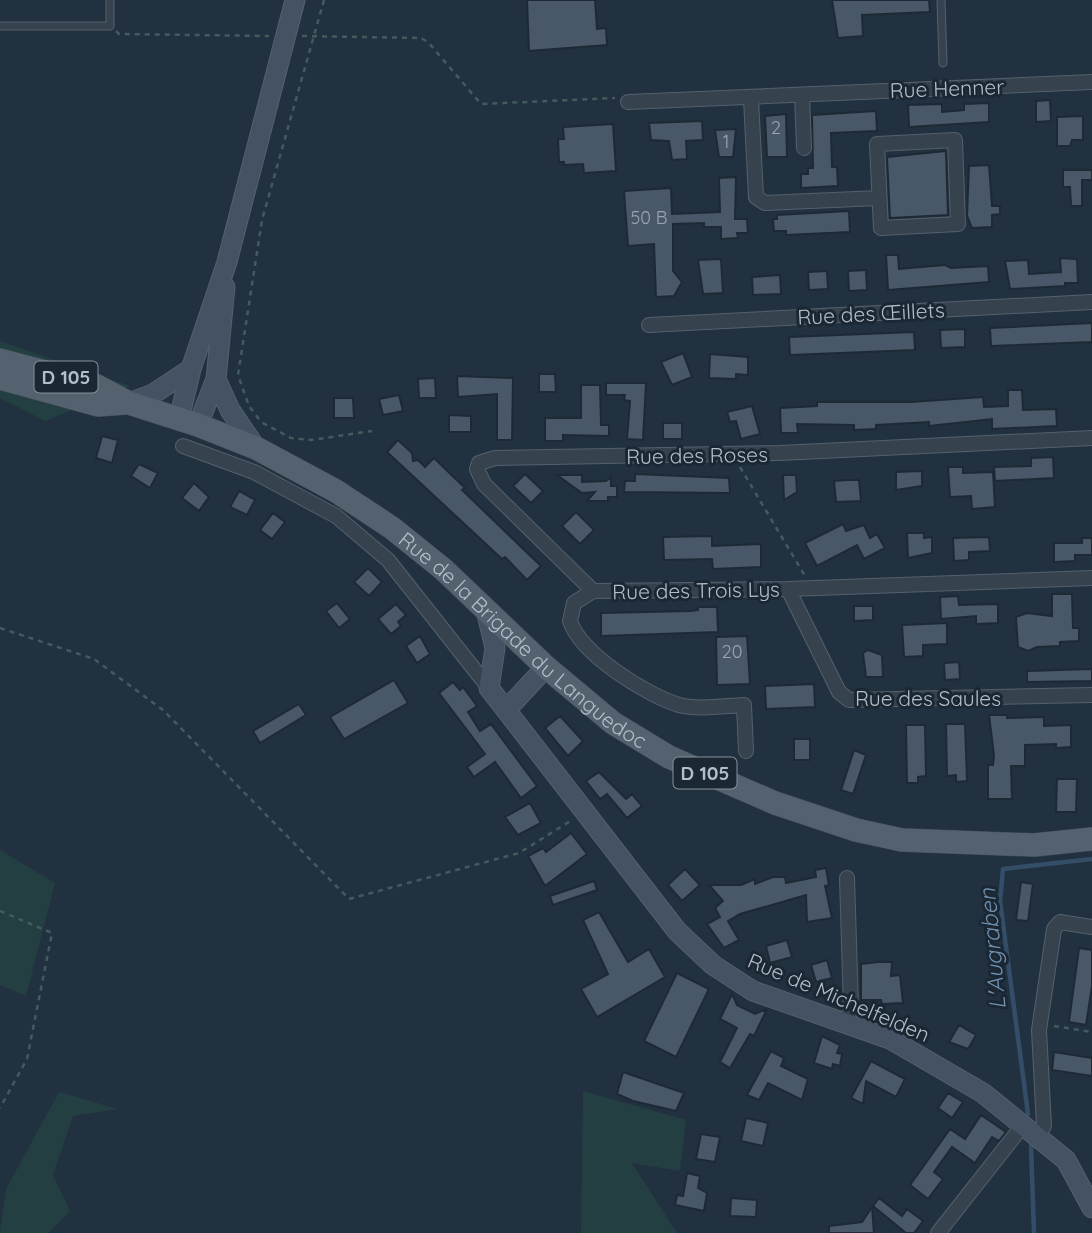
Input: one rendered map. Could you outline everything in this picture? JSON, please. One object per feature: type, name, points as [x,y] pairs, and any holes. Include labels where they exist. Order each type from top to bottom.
[{"type":"main road","name":"D 105","points":[[0,360],[95,385],[129,403],[189,422],[256,448]]},
{"type":"main road","name":"D 105","points":[[0,378],[98,405],[129,403]]},
{"type":"main road","name":"Rue de la Brigade du Languedoc","points":[[256,448],[336,491],[392,528],[443,569],[546,667],[613,723],[668,757],[775,803],[856,830],[902,840],[1034,845],[1092,839]]},
{"type":"street","points":[[189,422],[191,369],[227,262],[295,0]]},
{"type":"street","name":"Rue Henner","points":[[628,102],[751,99],[1092,82]]},
{"type":"street","points":[[802,95],[804,148]]},
{"type":"street","points":[[751,99],[756,197],[765,203],[879,198]]},
{"type":"street","points":[[955,140],[958,224],[881,228],[879,198],[877,144],[955,140]]},
{"type":"street","points":[[189,422],[216,379],[227,262]]},
{"type":"street","name":"Rue des Œillets","points":[[649,325],[1092,302]]},
{"type":"street","points":[[129,403],[153,394],[191,369]]},
{"type":"street","points":[[216,379],[230,410],[256,448]]},
{"type":"street","name":"Rue des Roses","points":[[593,591],[484,484],[478,469],[480,463],[495,458],[733,454],[1092,438]]},
{"type":"street","points":[[183,446],[254,472],[336,516],[388,560],[489,688]]},
{"type":"street","name":"Rue des Trois Lys","points":[[746,751],[744,705],[696,707],[671,702],[635,683],[581,641],[573,631],[570,612],[580,597],[593,591],[788,589],[1092,578]]},
{"type":"street","name":"Rue des Saules","points":[[788,589],[839,692],[849,700],[1092,695]]},
{"type":"street","points":[[486,610],[495,648],[489,688]]},
{"type":"street","points":[[506,710],[546,667]]},
{"type":"street","name":"Rue de Michelfelden","points":[[489,688],[653,903],[713,965],[753,990],[890,1039],[983,1093],[1066,1160],[1092,1208]]},
{"type":"street","points":[[846,1022],[851,1008],[847,878]]},
{"type":"street","points":[[938,1233],[1031,1130],[1044,1126],[1040,1024],[1054,929],[1060,922],[1092,927]]},
{"type":"lane","points":[[0,26],[110,26],[110,0]]},
{"type":"lane","points":[[941,0],[943,63]]},
{"type":"path","points":[[324,0],[262,220],[238,375],[249,406],[261,422],[291,438],[311,440],[372,431]]},
{"type":"path","points":[[115,31],[119,34],[272,36]]},
{"type":"path","points":[[298,36],[421,38],[428,42],[481,104],[618,98],[628,102]]},
{"type":"path","points":[[733,454],[811,588]]},
{"type":"path","points":[[0,628],[94,659],[163,710],[349,899],[519,853],[584,812]]},
{"type":"path","points":[[0,911],[52,933],[27,1059],[0,1108]]},
{"type":"path","points":[[1040,1024],[1092,1032]]},
{"type":"green space","points":[[0,341],[130,386],[45,421],[0,398]]},
{"type":"green space","points":[[0,850],[55,883],[26,996],[0,985]]},
{"type":"green space","points":[[583,1091],[686,1120],[680,1171],[632,1163],[677,1233],[581,1233]]},
{"type":"green space","points":[[59,1092],[118,1109],[73,1116],[53,1175],[70,1211],[48,1233],[0,1233],[6,1189]]},
{"type":"building","points":[[527,0],[595,0],[597,29],[606,28],[607,45],[529,51]]},
{"type":"building","points":[[832,0],[929,0],[930,12],[862,15],[863,36],[838,38]]},
{"type":"building","points":[[1050,100],[1051,121],[1036,122],[1036,101]]},
{"type":"building","points":[[989,103],[989,122],[909,127],[908,105],[942,104],[942,112],[964,110],[964,104]]},
{"type":"building","points":[[876,111],[877,131],[831,133],[832,167],[837,167],[838,186],[801,188],[801,174],[808,174],[808,168],[813,168],[812,115]]},
{"type":"building","points":[[786,114],[787,157],[767,157],[765,116]]},
{"type":"building","points":[[1083,116],[1083,140],[1072,140],[1070,146],[1057,146],[1057,117]]},
{"type":"building","points":[[702,121],[703,140],[686,141],[687,159],[672,160],[669,141],[651,140],[649,123]]},
{"type":"building","points":[[613,124],[616,171],[584,173],[583,164],[564,165],[564,162],[559,162],[558,139],[564,139],[563,127]]},
{"type":"building","points":[[736,129],[733,157],[719,157],[715,130]]},
{"type":"building","points":[[946,151],[948,215],[890,218],[887,157]]},
{"type":"building","points":[[989,165],[992,206],[1000,206],[1000,214],[992,215],[992,227],[972,228],[967,216],[969,166]]},
{"type":"building","points":[[1063,170],[1092,170],[1092,180],[1082,180],[1082,206],[1071,206],[1070,187],[1063,187]]},
{"type":"building","points":[[736,177],[735,219],[747,219],[748,233],[737,233],[738,238],[721,239],[721,227],[704,227],[704,223],[673,224],[673,271],[682,282],[674,296],[656,297],[654,244],[628,246],[624,191],[671,188],[672,214],[720,212],[719,178]]},
{"type":"building","points":[[849,211],[850,232],[786,235],[786,231],[774,231],[773,219],[777,219],[777,215]]},
{"type":"building","points":[[886,255],[898,255],[899,269],[945,265],[951,268],[988,266],[989,282],[888,290]]},
{"type":"building","points":[[1060,258],[1077,259],[1078,283],[1010,289],[1005,261],[1028,260],[1029,274],[1061,272]]},
{"type":"building","points":[[721,259],[723,293],[703,294],[698,260]]},
{"type":"building","points":[[866,270],[867,290],[849,291],[848,271]]},
{"type":"building","points":[[827,271],[828,289],[809,290],[808,272]]},
{"type":"building","points":[[780,275],[781,294],[753,295],[752,277]]},
{"type":"building","points":[[1092,323],[1092,342],[991,346],[990,328]]},
{"type":"building","points":[[965,329],[965,347],[941,348],[940,330]]},
{"type":"building","points":[[914,332],[915,350],[790,355],[789,337]]},
{"type":"building","points":[[683,353],[692,377],[672,385],[661,362]]},
{"type":"building","points":[[710,354],[748,357],[748,375],[736,374],[736,379],[709,378]]},
{"type":"building","points":[[539,374],[555,374],[556,392],[539,392]]},
{"type":"building","points":[[457,376],[513,378],[512,440],[497,440],[497,394],[458,397]]},
{"type":"building","points":[[435,378],[436,398],[419,398],[418,379]]},
{"type":"building","points":[[606,383],[646,383],[643,440],[627,439],[630,401],[624,400],[625,395],[606,395]]},
{"type":"building","points":[[581,385],[600,385],[601,425],[609,425],[609,436],[563,435],[563,441],[545,441],[545,418],[581,418]]},
{"type":"building","points":[[1008,390],[1022,390],[1023,410],[1056,409],[1057,426],[992,429],[992,419],[929,426],[929,422],[876,425],[876,429],[854,430],[854,425],[797,424],[798,433],[781,433],[780,408],[817,406],[817,402],[911,402],[983,397],[984,407],[1008,406]]},
{"type":"building","points":[[399,395],[403,411],[383,415],[379,399]]},
{"type":"building","points":[[334,398],[353,398],[354,418],[334,418]]},
{"type":"building","points":[[752,406],[760,434],[741,439],[736,421],[730,422],[727,412]]},
{"type":"building","points":[[449,415],[471,416],[471,432],[449,432]]},
{"type":"building","points":[[663,423],[682,423],[682,439],[663,439]]},
{"type":"building","points":[[102,436],[118,440],[112,463],[96,458]]},
{"type":"building","points":[[398,440],[412,453],[413,461],[418,460],[425,467],[434,458],[465,488],[462,490],[541,566],[527,580],[505,557],[502,559],[387,452]]},
{"type":"building","points":[[1053,457],[1054,478],[995,481],[994,467],[1031,466],[1031,458]]},
{"type":"building","points":[[139,464],[158,473],[150,488],[131,476]]},
{"type":"building","points":[[948,467],[963,467],[963,473],[993,472],[995,507],[972,509],[971,496],[950,497]]},
{"type":"building","points":[[922,471],[922,486],[896,490],[896,472]]},
{"type":"building","points":[[525,474],[543,491],[531,503],[513,486]]},
{"type":"building","points":[[635,474],[729,478],[730,493],[624,492],[625,481],[635,481]]},
{"type":"building","points":[[557,475],[582,475],[582,482],[606,481],[611,477],[611,486],[617,486],[617,497],[608,497],[608,501],[587,501],[595,492],[582,493]]},
{"type":"building","points":[[783,475],[796,475],[797,492],[784,500]]},
{"type":"building","points":[[859,480],[861,501],[836,502],[834,481]]},
{"type":"building","points":[[194,483],[209,497],[199,511],[182,498]]},
{"type":"building","points":[[239,491],[255,500],[247,515],[230,507]]},
{"type":"building","points":[[576,512],[594,530],[580,544],[562,526]]},
{"type":"building","points":[[273,513],[285,522],[272,539],[260,530]]},
{"type":"building","points":[[843,524],[846,531],[864,525],[870,538],[877,534],[885,548],[864,559],[857,545],[817,566],[805,543]]},
{"type":"building","points":[[907,533],[924,533],[924,538],[932,537],[932,553],[908,558]]},
{"type":"building","points":[[712,536],[712,546],[761,544],[761,567],[713,569],[712,559],[664,560],[663,537]]},
{"type":"building","points":[[989,537],[990,551],[969,552],[969,560],[954,561],[953,538]]},
{"type":"building","points":[[1082,538],[1092,538],[1092,555],[1075,555],[1075,561],[1054,562],[1054,543],[1082,543]]},
{"type":"building","points":[[368,568],[382,582],[369,596],[354,582]]},
{"type":"building","points":[[1052,594],[1072,594],[1073,628],[1079,628],[1079,641],[1060,642],[1060,646],[1037,647],[1028,651],[1018,647],[1016,617],[1027,613],[1052,616]]},
{"type":"building","points":[[958,596],[959,605],[998,604],[998,623],[976,624],[976,616],[941,619],[940,597]]},
{"type":"building","points":[[337,603],[350,619],[339,628],[326,611]]},
{"type":"building","points":[[396,604],[406,615],[398,622],[401,626],[391,634],[378,619]]},
{"type":"building","points":[[854,606],[873,606],[873,620],[854,621]]},
{"type":"building","points":[[698,607],[717,607],[718,632],[601,636],[601,613],[691,611],[698,610]]},
{"type":"building","points":[[947,623],[947,644],[923,645],[923,656],[904,657],[902,625]]},
{"type":"building","points":[[420,636],[430,654],[417,663],[406,646]]},
{"type":"building","points":[[747,636],[750,684],[717,685],[716,637]]},
{"type":"building","points":[[868,650],[882,655],[883,677],[866,677],[863,653]]},
{"type":"building","points":[[959,662],[960,679],[945,680],[944,663]]},
{"type":"building","points":[[1092,669],[1092,681],[1027,682],[1027,671]]},
{"type":"building","points":[[394,680],[408,703],[344,739],[330,717]]},
{"type":"building","points":[[453,682],[460,690],[463,687],[477,706],[468,712],[480,731],[491,724],[537,786],[521,798],[495,762],[474,777],[467,767],[485,754],[439,693]]},
{"type":"building","points":[[814,684],[815,707],[766,709],[765,686]]},
{"type":"building","points":[[299,704],[306,715],[260,743],[253,731]]},
{"type":"building","points":[[989,715],[1007,715],[1007,718],[1044,717],[1044,726],[1071,725],[1071,747],[1056,748],[1056,744],[1025,745],[1025,766],[1011,766],[1012,799],[988,799],[988,765],[993,765],[994,755]]},
{"type":"building","points":[[560,716],[583,741],[568,756],[545,728]]},
{"type":"building","points":[[946,724],[965,724],[967,781],[956,782],[956,775],[947,776]]},
{"type":"building","points":[[906,725],[925,725],[926,776],[918,777],[918,783],[907,783]]},
{"type":"building","points":[[794,739],[810,739],[810,760],[794,760]]},
{"type":"building","points":[[854,750],[866,755],[853,794],[841,790]]},
{"type":"building","points":[[599,772],[626,799],[632,794],[642,806],[627,818],[607,794],[600,799],[586,781]]},
{"type":"building","points":[[1057,779],[1077,779],[1076,812],[1056,812]]},
{"type":"building","points":[[530,803],[541,823],[518,835],[505,817]]},
{"type":"building","points":[[571,833],[587,854],[545,886],[528,856],[543,848],[546,852]]},
{"type":"building","points":[[826,868],[829,885],[825,886],[832,918],[807,922],[806,895],[740,914],[728,921],[739,940],[724,948],[707,924],[720,917],[715,908],[723,901],[709,885],[741,885],[755,879],[755,884],[773,877],[785,877],[786,883],[816,877],[815,870]]},
{"type":"building","points":[[685,869],[700,885],[682,901],[668,885]]},
{"type":"building","points":[[594,881],[597,890],[553,905],[550,896]]},
{"type":"building","points":[[1021,882],[1033,884],[1028,921],[1016,920]]},
{"type":"building","points":[[599,912],[628,962],[649,949],[665,977],[597,1017],[581,989],[608,974],[583,920]]},
{"type":"building","points":[[787,940],[792,957],[770,963],[766,946]]},
{"type":"building","points":[[1079,948],[1092,950],[1092,986],[1086,1025],[1069,1022]]},
{"type":"building","points":[[827,960],[832,978],[816,982],[811,965]]},
{"type":"building","points":[[892,962],[891,976],[900,975],[903,1003],[882,1004],[881,1000],[861,1000],[861,964]]},
{"type":"building","points":[[677,973],[709,989],[676,1057],[644,1041]]},
{"type":"building","points":[[732,994],[737,1005],[755,1014],[767,1009],[754,1036],[750,1034],[730,1068],[720,1062],[737,1028],[720,1019]]},
{"type":"building","points":[[959,1025],[976,1035],[968,1049],[949,1042]]},
{"type":"building","points":[[822,1036],[840,1045],[837,1053],[842,1054],[840,1066],[833,1064],[832,1069],[814,1063]]},
{"type":"building","points":[[771,1051],[784,1058],[781,1066],[808,1079],[802,1100],[768,1083],[759,1100],[747,1095]]},
{"type":"building","points":[[1054,1052],[1092,1058],[1092,1076],[1052,1070]]},
{"type":"building","points":[[871,1061],[905,1079],[896,1097],[866,1081],[863,1104],[851,1098]]},
{"type":"building","points":[[623,1072],[684,1093],[676,1111],[633,1101],[617,1094]]},
{"type":"building","points":[[948,1093],[963,1102],[952,1118],[938,1108]]},
{"type":"building","points":[[981,1115],[1006,1132],[999,1141],[992,1137],[975,1163],[952,1147],[934,1172],[943,1179],[928,1199],[910,1185],[950,1129],[965,1139]]},
{"type":"building","points":[[746,1118],[768,1123],[763,1146],[741,1141]]},
{"type":"building","points":[[701,1134],[720,1137],[715,1162],[696,1159]]},
{"type":"building","points":[[687,1173],[700,1176],[698,1188],[707,1193],[704,1211],[675,1205],[677,1195],[683,1196]]},
{"type":"building","points":[[731,1198],[757,1200],[756,1217],[730,1216]]},
{"type":"building","points":[[879,1198],[902,1216],[907,1209],[923,1221],[914,1233],[906,1233],[873,1206]]},
{"type":"building","points":[[872,1207],[874,1233],[829,1233],[829,1226],[862,1222]]},
{"type":"waterway","name":"L'Augraben","points":[[1028,1114],[1000,901],[1003,869],[1092,859]]},
{"type":"waterway","name":"L'Augraben","points":[[1031,1145],[1034,1233]]}]
